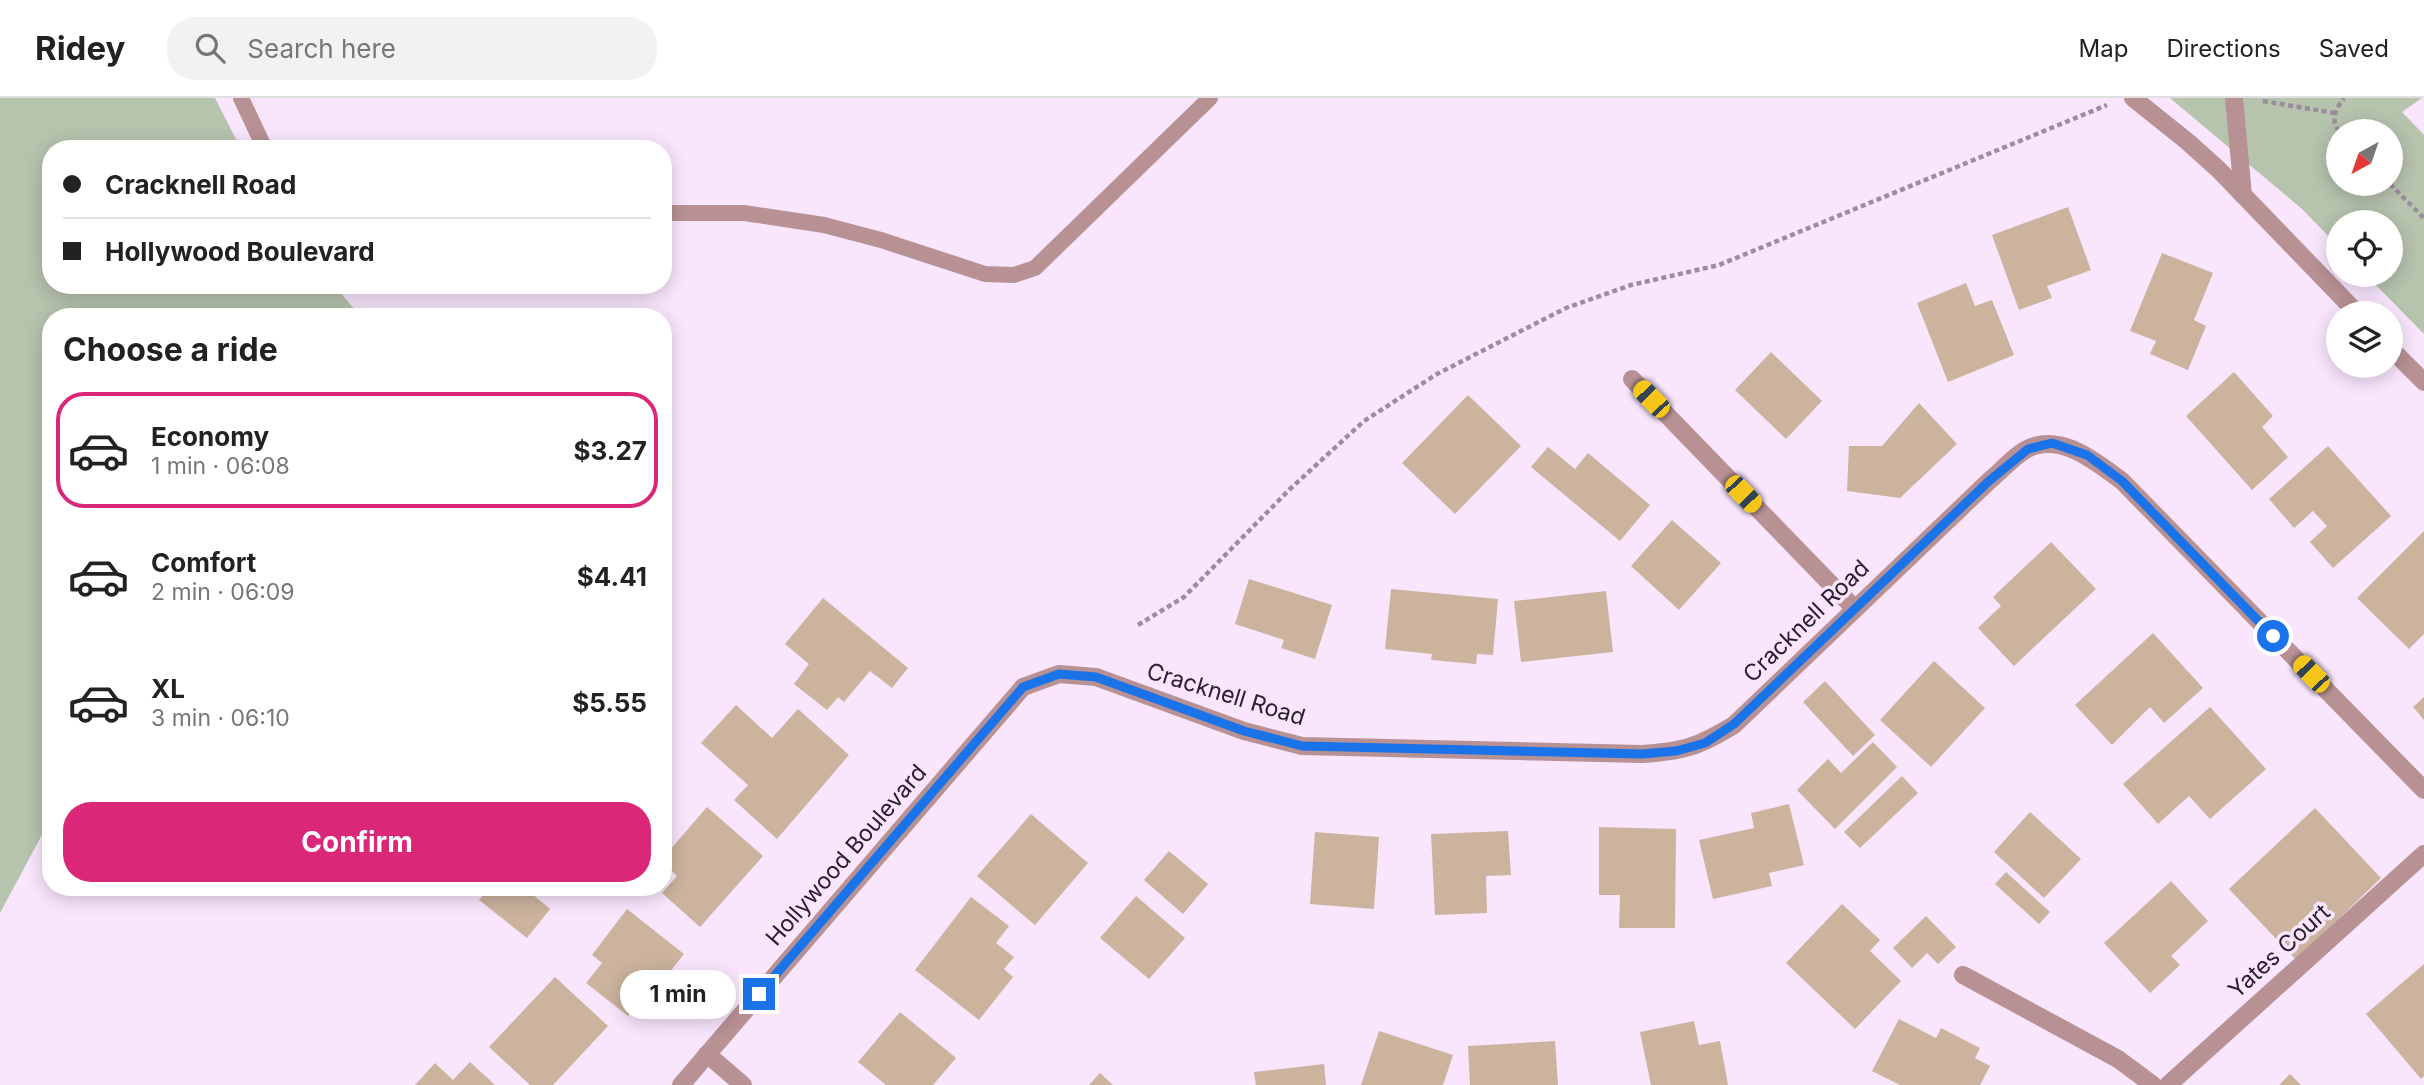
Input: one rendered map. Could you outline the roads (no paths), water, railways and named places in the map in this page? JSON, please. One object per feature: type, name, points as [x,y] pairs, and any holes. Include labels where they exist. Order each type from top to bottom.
[{"type":"street","points":[[2234,98],[2243,195]]},
{"type":"street","points":[[2125,100],[2188,142],[2345,301]]},
{"type":"street","points":[[2403,361],[2424,383]]},
{"type":"street","points":[[1632,380],[1854,608]]},
{"type":"street","name":"Cracknell Road","points":[[1059,674],[1096,677],[1244,731],[1302,746],[1642,754],[1676,751],[1705,743],[1734,724],[1989,481],[2028,449],[2052,443],[2087,455],[2122,481],[2424,790]]},
{"type":"street","name":"Hollywood Boulevard","points":[[681,1085],[1023,687],[1059,674]]},
{"type":"street","name":"Yates Court","points":[[2168,1085],[2424,854]]},
{"type":"street","points":[[1963,975],[2118,1059],[2154,1085]]},
{"type":"street","points":[[707,1054],[743,1085]]},
{"type":"lane","points":[[241,98],[261,140]]},
{"type":"lane","points":[[672,213],[744,213],[824,225],[881,240],[985,274],[1014,275],[1035,268],[1210,98]]}]
